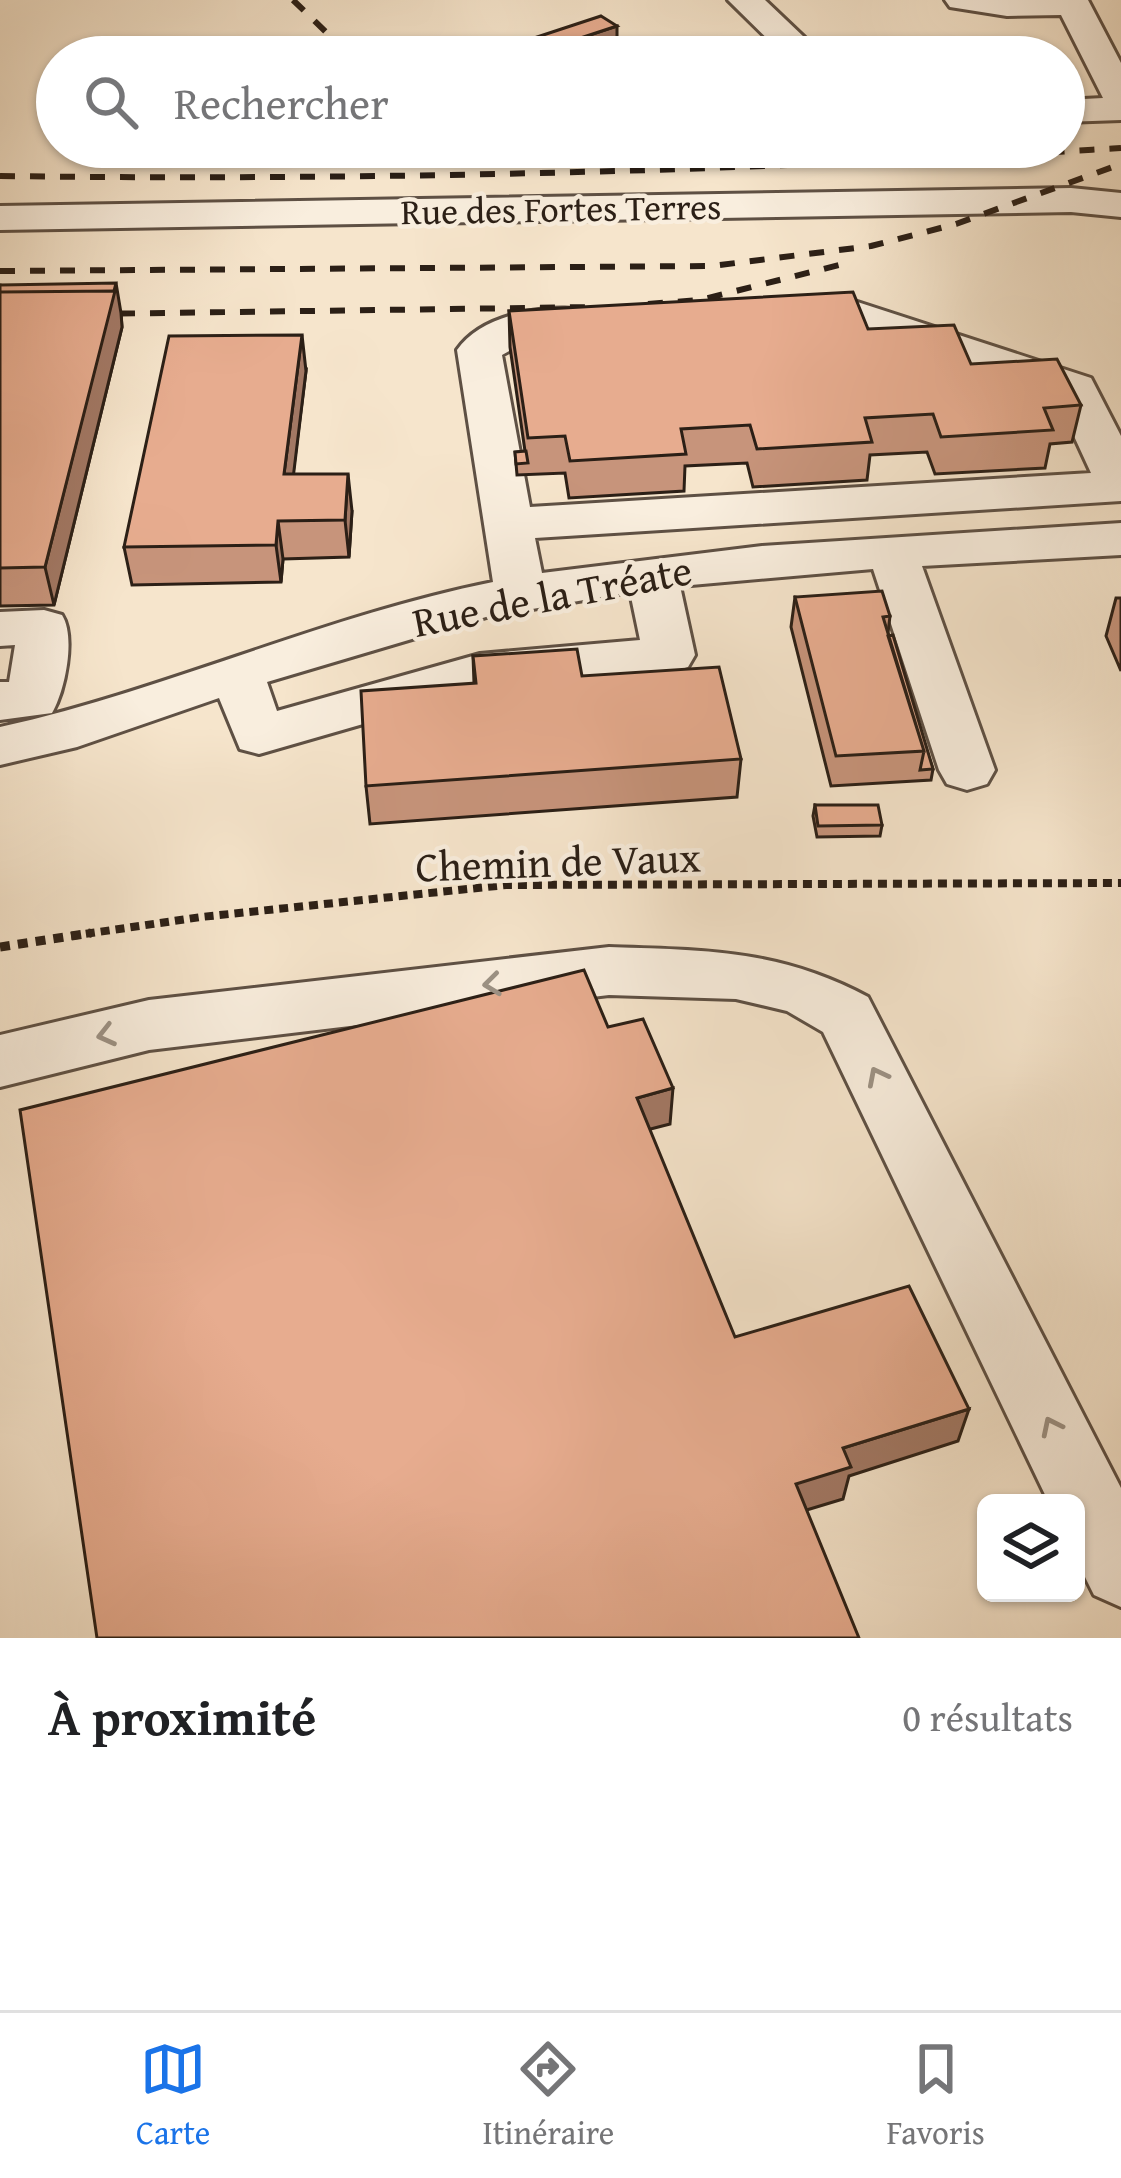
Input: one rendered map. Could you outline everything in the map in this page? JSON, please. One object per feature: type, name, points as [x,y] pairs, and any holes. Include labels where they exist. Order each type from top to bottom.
[{"type":"street","points":[[745,0],[785,36]]},
{"type":"street","points":[[962,0],[1007,6],[1071,2],[1121,98]]},
{"type":"street","points":[[1085,110],[1121,109]]},
{"type":"street","name":"Rue des Fortes Terres","points":[[0,218],[1071,200],[1121,205]]},
{"type":"street","points":[[508,524],[1121,486],[1076,388],[836,308],[746,313]]},
{"type":"street","points":[[520,594],[479,350],[519,326],[632,320]]},
{"type":"street","name":"Rue de la Tréate","points":[[0,746],[30,711],[238,675],[424,615],[520,594],[730,563],[1121,539]]},
{"type":"street","points":[[893,554],[967,770]]},
{"type":"street","points":[[238,675],[259,735],[480,673],[669,655],[652,574]]},
{"type":"street","points":[[0,628],[44,627],[30,711]]},
{"type":"street","points":[[0,1060],[149,1024],[609,971],[736,975],[803,991],[846,1015],[1118,1555]]},
{"type":"path","name":"Chemin de Vaux","points":[[0,947],[201,917],[506,885],[1121,883]]},
{"type":"building","points":[[601,16],[617,26],[587,36],[540,36]]},
{"type":"building","points":[[116,283],[114,291],[0,292],[0,285]]},
{"type":"building","points":[[115,291],[45,567],[0,568],[0,292]]},
{"type":"building","points":[[853,292],[868,329],[954,325],[971,364],[1057,359],[1081,405],[1044,408],[1053,430],[941,437],[933,414],[865,418],[872,442],[757,449],[750,425],[681,429],[686,454],[570,461],[565,436],[528,438],[509,311]]},
{"type":"building","points":[[302,335],[284,474],[348,474],[345,520],[278,521],[276,545],[124,547],[169,336]]},
{"type":"building","points":[[526,451],[528,463],[516,464],[515,452]]},
{"type":"building","points":[[882,591],[890,616],[883,617],[924,751],[836,756],[795,597]]},
{"type":"building","points":[[893,635],[933,769],[920,770],[924,751],[888,636]]},
{"type":"building","points":[[577,649],[582,676],[719,667],[741,759],[366,786],[361,691],[476,683],[473,656]]},
{"type":"building","points":[[815,805],[878,805],[882,825],[818,826]]},
{"type":"building","points":[[584,970],[608,1027],[643,1019],[673,1088],[637,1098],[735,1337],[909,1286],[969,1409],[843,1448],[851,1467],[796,1484],[859,1638],[97,1638],[20,1110]]},
{"type":"railway","points":[[293,0],[332,36]]},
{"type":"railway","points":[[1085,150],[1121,148]]},
{"type":"railway","points":[[0,271],[712,266],[871,246],[956,224],[1121,164]]},
{"type":"railway","points":[[0,176],[280,177],[685,168]]},
{"type":"railway","points":[[648,304],[700,300],[847,263]]},
{"type":"railway","points":[[90,314],[594,307]]}]
